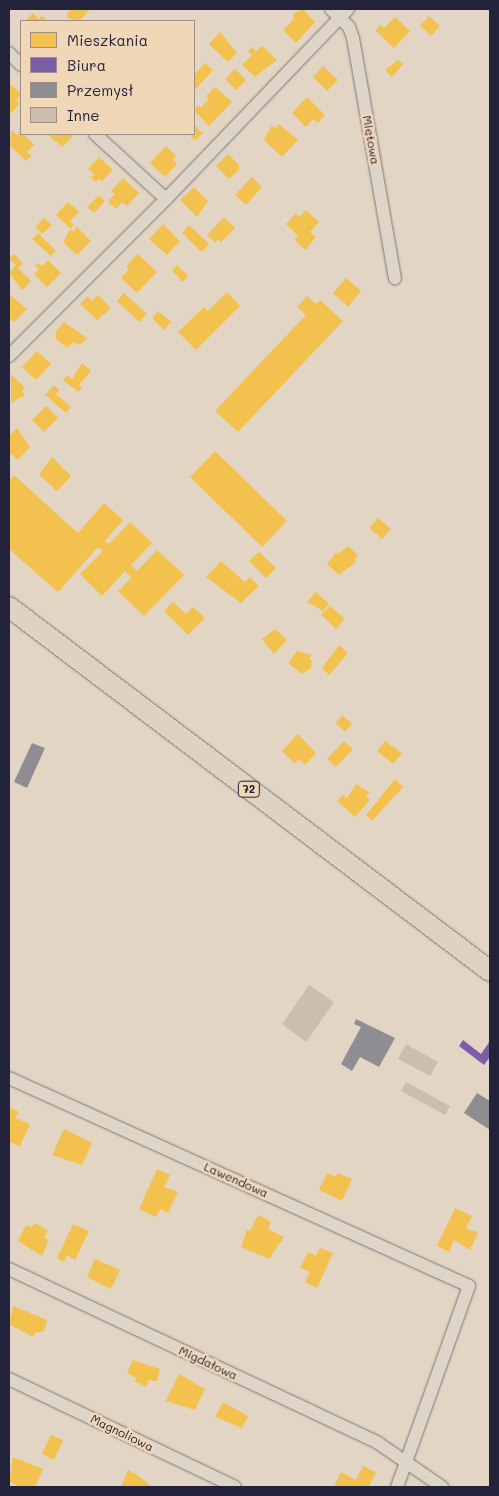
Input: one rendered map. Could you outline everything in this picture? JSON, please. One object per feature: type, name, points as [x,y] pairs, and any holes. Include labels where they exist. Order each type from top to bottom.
[{"type":"main road","name":"72","points":[[9,607],[490,971]]},
{"type":"street","points":[[9,356],[166,199],[340,12]]},
{"type":"street","name":"Miętowa","points":[[340,12],[353,38],[395,278]]},
{"type":"street","points":[[9,53],[20,64]]},
{"type":"street","points":[[97,135],[166,199]]},
{"type":"street","name":"Lawendowa","points":[[9,1078],[469,1286],[406,1460]]},
{"type":"street","name":"Migdałowa","points":[[9,1269],[378,1444],[406,1460],[442,1487]]},
{"type":"street","name":"Magnoliowa","points":[[9,1379],[235,1487]]},
{"type":"street","points":[[397,1487],[406,1460]]},
{"type":"building: Mieszkania","points":[[71,9],[90,9],[80,20],[68,18],[67,13]]},
{"type":"building: Mieszkania","points":[[303,9],[315,22],[296,43],[283,30],[293,20],[293,14]]},
{"type":"building: Mieszkania","points":[[33,13],[39,19],[42,16],[47,20],[26,20]]},
{"type":"building: Mieszkania","points":[[429,16],[440,26],[431,36],[420,26]]},
{"type":"building: Mieszkania","points":[[395,17],[410,31],[394,48],[375,30],[381,25],[384,28]]},
{"type":"building: Mieszkania","points":[[220,32],[237,53],[228,62],[209,44]]},
{"type":"building: Mieszkania","points":[[262,46],[277,60],[255,77],[242,65],[252,55],[248,52],[252,47],[256,51]]},
{"type":"building: Mieszkania","points":[[398,60],[403,64],[392,77],[385,70]]},
{"type":"building: Mieszkania","points":[[205,63],[213,70],[195,90],[195,74]]},
{"type":"building: Mieszkania","points":[[323,66],[338,80],[327,91],[313,77]]},
{"type":"building: Mieszkania","points":[[235,69],[246,80],[236,90],[225,79]]},
{"type":"building: Mieszkania","points":[[9,83],[20,93],[16,100],[20,103],[9,115]]},
{"type":"building: Mieszkania","points":[[215,87],[232,102],[209,126],[195,111],[198,105],[201,108],[209,99],[206,96]]},
{"type":"building: Mieszkania","points":[[307,97],[325,115],[318,123],[313,119],[306,127],[292,113]]},
{"type":"building: Mieszkania","points":[[279,124],[298,140],[282,157],[264,140],[272,125],[275,128]]},
{"type":"building: Mieszkania","points":[[195,126],[203,133],[195,141],[192,135],[195,135]]},
{"type":"building: Mieszkania","points":[[11,130],[17,135],[20,132],[20,135],[25,135],[34,145],[27,152],[31,156],[26,161],[10,146]]},
{"type":"building: Mieszkania","points":[[48,135],[72,135],[62,147]]},
{"type":"building: Mieszkania","points":[[166,146],[176,156],[173,160],[177,164],[165,177],[150,163]]},
{"type":"building: Mieszkania","points":[[228,154],[239,165],[239,170],[229,179],[216,166]]},
{"type":"building: Mieszkania","points":[[99,157],[113,170],[102,181],[99,179],[96,182],[91,178],[94,174],[88,169]]},
{"type":"building: Mieszkania","points":[[252,177],[262,187],[246,205],[235,195]]},
{"type":"building: Mieszkania","points":[[123,178],[139,193],[127,206],[122,202],[116,209],[108,202],[115,194],[111,191]]},
{"type":"building: Mieszkania","points":[[194,187],[208,201],[197,217],[180,200]]},
{"type":"building: Mieszkania","points":[[99,195],[105,201],[94,213],[87,207]]},
{"type":"building: Mieszkania","points":[[68,202],[79,212],[70,221],[74,225],[71,229],[56,215]]},
{"type":"building: Mieszkania","points":[[306,210],[319,222],[310,232],[316,237],[305,250],[295,240],[298,236],[286,224],[296,213],[299,217]]},
{"type":"building: Mieszkania","points":[[224,217],[235,228],[221,242],[218,239],[215,243],[207,235]]},
{"type":"building: Mieszkania","points":[[44,218],[52,225],[42,234],[35,227]]},
{"type":"building: Mieszkania","points":[[163,224],[180,241],[167,255],[149,239]]},
{"type":"building: Mieszkania","points":[[189,225],[209,244],[202,252],[182,233]]},
{"type":"building: Mieszkania","points":[[77,227],[91,241],[77,255],[63,242],[70,229],[73,232]]},
{"type":"building: Mieszkania","points":[[38,233],[56,251],[51,256],[32,239]]},
{"type":"building: Mieszkania","points":[[14,254],[23,263],[18,268],[31,281],[22,290],[9,273],[16,265],[9,259]]},
{"type":"building: Mieszkania","points":[[138,254],[157,272],[137,293],[121,278],[129,269],[126,266]]},
{"type":"building: Mieszkania","points":[[48,260],[61,273],[47,287],[34,274],[39,269],[35,266],[38,263],[42,266]]},
{"type":"building: Mieszkania","points":[[177,265],[188,276],[183,282],[172,271]]},
{"type":"building: Mieszkania","points":[[346,278],[361,291],[348,307],[333,293]]},
{"type":"building: Mieszkania","points":[[227,292],[240,306],[196,350],[178,332],[204,307],[208,311]]},
{"type":"building: Mieszkania","points":[[124,293],[147,314],[139,322],[117,301]]},
{"type":"building: Mieszkania","points":[[9,294],[27,309],[14,322],[9,317]]},
{"type":"building: Mieszkania","points":[[98,295],[111,308],[97,320],[80,304],[88,296],[92,301]]},
{"type":"building: Mieszkania","points":[[307,296],[316,304],[320,300],[343,321],[238,432],[215,411],[306,315],[297,307]]},
{"type":"building: Mieszkania","points":[[158,311],[171,322],[164,330],[152,318]]},
{"type":"building: Mieszkania","points":[[64,322],[87,338],[80,345],[73,342],[67,348],[56,339],[56,331]]},
{"type":"building: Mieszkania","points":[[37,351],[51,364],[36,380],[22,367]]},
{"type":"building: Mieszkania","points":[[82,363],[91,371],[79,385],[82,387],[78,392],[63,380],[68,375],[72,379]]},
{"type":"building: Mieszkania","points":[[11,374],[25,388],[22,391],[25,395],[11,403]]},
{"type":"building: Mieszkania","points":[[54,385],[59,390],[56,394],[71,407],[66,413],[45,395]]},
{"type":"building: Mieszkania","points":[[46,406],[58,418],[44,432],[32,420]]},
{"type":"building: Mieszkania","points":[[17,428],[30,447],[18,460],[9,452],[9,436]]},
{"type":"building: Mieszkania","points":[[215,451],[287,521],[262,547],[190,477]]},
{"type":"building: Mieszkania","points":[[52,457],[71,476],[57,491],[39,475]]},
{"type":"building: Mieszkania","points":[[14,475],[78,533],[104,503],[123,520],[105,541],[109,544],[130,522],[152,543],[131,565],[137,571],[157,550],[184,575],[144,616],[118,591],[131,578],[125,571],[102,596],[80,574],[103,551],[98,547],[58,592],[9,549],[9,481]]},
{"type":"building: Mieszkania","points":[[378,518],[391,529],[382,539],[369,528]]},
{"type":"building: Mieszkania","points":[[348,546],[358,555],[354,560],[356,562],[339,575],[327,564],[336,552],[338,554]]},
{"type":"building: Mieszkania","points":[[259,552],[276,568],[266,578],[249,561]]},
{"type":"building: Mieszkania","points":[[221,561],[245,582],[250,577],[259,586],[241,603],[206,577]]},
{"type":"building: Mieszkania","points":[[316,592],[329,604],[323,611],[307,602]]},
{"type":"building: Mieszkania","points":[[173,602],[186,614],[193,607],[205,618],[188,635],[164,611]]},
{"type":"building: Mieszkania","points":[[330,606],[345,619],[336,629],[321,615]]},
{"type":"building: Mieszkania","points":[[275,629],[287,640],[274,654],[262,639]]},
{"type":"building: Mieszkania","points":[[339,645],[348,653],[329,675],[322,668]]},
{"type":"building: Mieszkania","points":[[297,651],[312,655],[309,659],[312,661],[311,668],[302,674],[288,663]]},
{"type":"building: Mieszkania","points":[[342,715],[352,724],[345,732],[336,723]]},
{"type":"building: Mieszkania","points":[[298,734],[316,753],[305,765],[299,759],[295,764],[282,751]]},
{"type":"building: Mieszkania","points":[[344,741],[353,749],[336,767],[327,759]]},
{"type":"building: Mieszkania","points":[[385,741],[402,753],[393,764],[377,751]]},
{"type":"building: Mieszkania","points":[[395,779],[403,787],[372,821],[366,815]]},
{"type":"building: Mieszkania","points":[[356,784],[369,792],[366,796],[370,800],[355,817],[337,801],[343,795],[347,798]]},
{"type":"building: Mieszkania","points":[[9,1107],[19,1112],[15,1118],[30,1124],[20,1146],[10,1142],[9,1145]]},
{"type":"building: Mieszkania","points":[[64,1129],[92,1143],[82,1165],[52,1155]]},
{"type":"building: Mieszkania","points":[[157,1169],[170,1175],[164,1187],[178,1192],[168,1213],[160,1209],[156,1217],[139,1209]]},
{"type":"building: Mieszkania","points":[[327,1173],[336,1177],[337,1173],[352,1179],[342,1201],[319,1190]]},
{"type":"building: Mieszkania","points":[[455,1208],[472,1216],[466,1228],[478,1233],[470,1250],[454,1240],[449,1252],[437,1246]]},
{"type":"building: Mieszkania","points":[[258,1215],[271,1222],[268,1229],[284,1237],[269,1259],[241,1247],[247,1230],[250,1231]]},
{"type":"building: Mieszkania","points":[[34,1223],[48,1230],[44,1238],[49,1240],[42,1256],[18,1241],[26,1225],[32,1228]]},
{"type":"building: Mieszkania","points":[[73,1224],[89,1231],[75,1260],[67,1255],[64,1262],[57,1258]]},
{"type":"building: Mieszkania","points":[[320,1248],[333,1253],[317,1288],[305,1282],[310,1272],[300,1268],[308,1252],[316,1256]]},
{"type":"building: Mieszkania","points":[[95,1259],[120,1270],[111,1289],[87,1277]]},
{"type":"building: Mieszkania","points":[[13,1306],[47,1320],[44,1331],[35,1333],[33,1337],[9,1324]]},
{"type":"building: Mieszkania","points":[[133,1360],[160,1369],[157,1381],[149,1380],[146,1387],[135,1382],[136,1378],[127,1373]]},
{"type":"building: Mieszkania","points":[[179,1374],[205,1389],[195,1410],[166,1401]]},
{"type":"building: Mieszkania","points":[[223,1402],[248,1416],[242,1428],[215,1417]]},
{"type":"building: Mieszkania","points":[[51,1435],[63,1440],[54,1460],[42,1454]]},
{"type":"building: Mieszkania","points":[[13,1457],[43,1469],[35,1487],[22,1487],[9,1482]]},
{"type":"building: Mieszkania","points":[[363,1466],[376,1472],[369,1487],[334,1487],[341,1472],[356,1480]]},
{"type":"building: Mieszkania","points":[[128,1470],[139,1476],[152,1487],[121,1487]]},
{"type":"building: Biura","points":[[463,1040],[481,1054],[490,1041],[490,1057],[484,1065],[459,1046]]},
{"type":"building: Przemysł","points":[[32,743],[45,748],[27,788],[14,782]]},
{"type":"building: Przemysł","points":[[356,1019],[395,1038],[379,1067],[360,1057],[352,1071],[341,1064],[361,1027],[354,1024]]},
{"type":"building: Przemysł","points":[[477,1093],[490,1101],[490,1130],[464,1113]]},
{"type":"building: Inne","points":[[309,985],[334,1002],[306,1042],[282,1024]]},
{"type":"building: Inne","points":[[406,1044],[438,1062],[430,1076],[398,1059]]},
{"type":"building: Inne","points":[[406,1082],[450,1106],[445,1115],[401,1091]]}]
